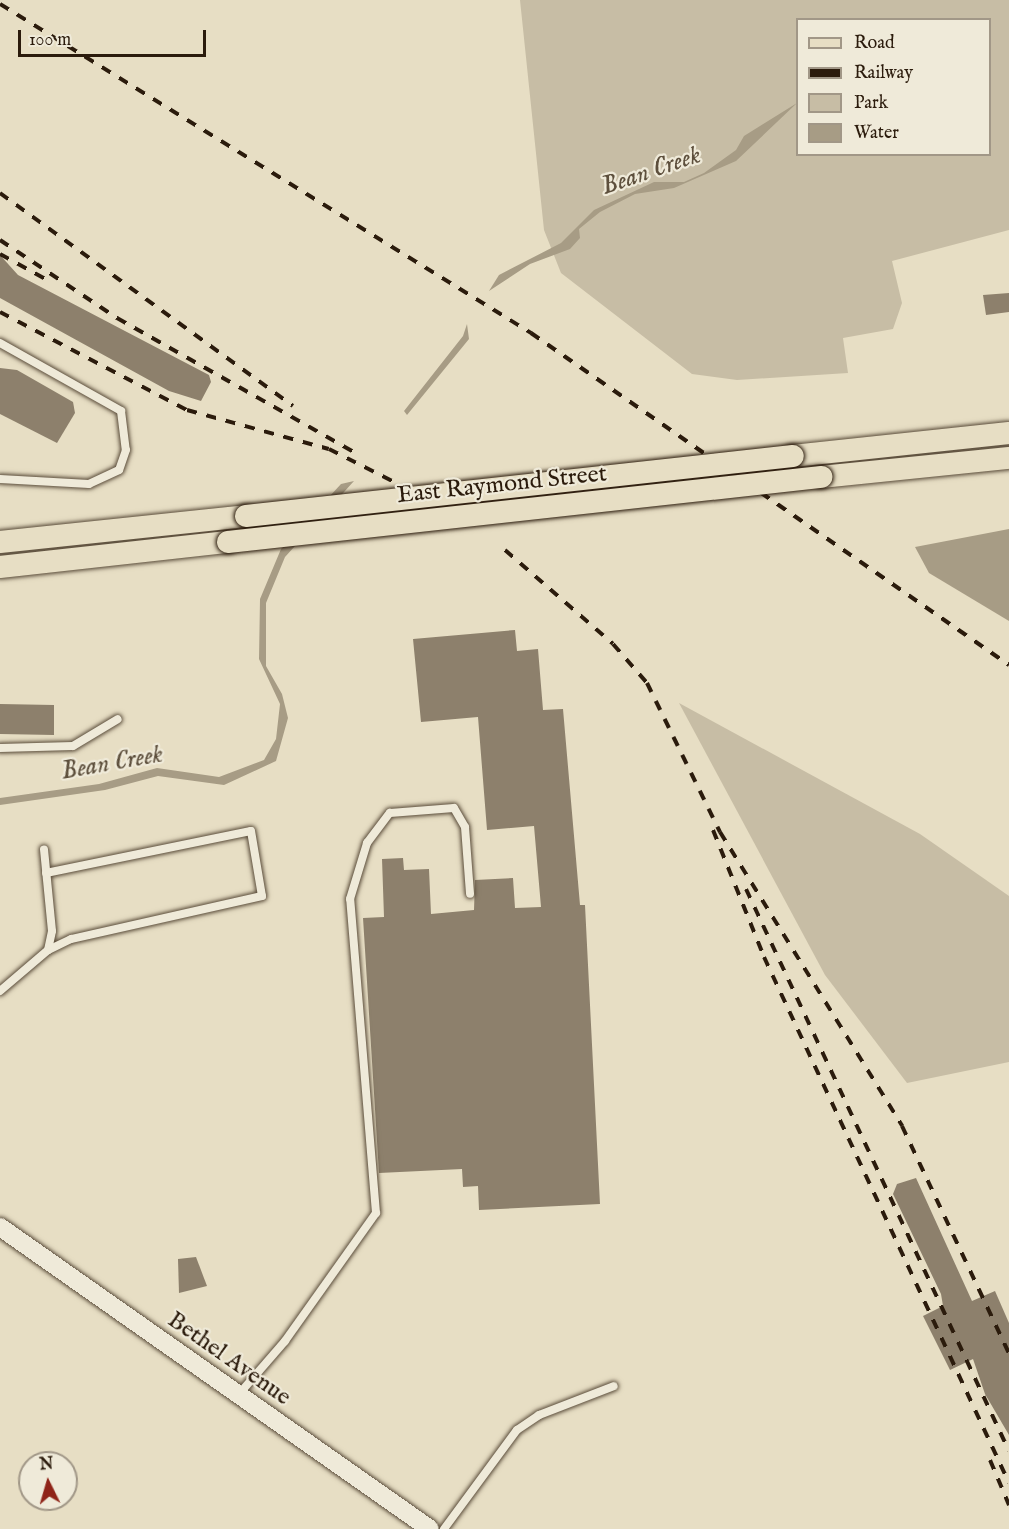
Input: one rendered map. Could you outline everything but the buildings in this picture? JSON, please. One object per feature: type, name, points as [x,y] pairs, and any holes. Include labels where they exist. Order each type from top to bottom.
[{"type":"main road","name":"East Raymond Street","points":[[0,542],[1009,433]]},
{"type":"main road","name":"East Raymond Street","points":[[0,567],[1009,458]]},
{"type":"street","name":"Bethel Avenue","points":[[0,1227],[430,1529]]},
{"type":"lane","points":[[0,343],[121,411],[126,450],[119,470],[89,484],[0,478]]},
{"type":"lane","points":[[0,748],[72,746],[118,718]]},
{"type":"lane","points":[[238,1395],[285,1341],[376,1213],[350,899],[367,843],[390,813],[454,808],[465,828],[470,894]]},
{"type":"lane","points":[[0,991],[48,950],[71,939],[262,896],[251,831],[46,873]]},
{"type":"lane","points":[[44,849],[52,931],[48,950]]},
{"type":"lane","points":[[444,1529],[517,1430],[539,1415],[614,1386]]},
{"type":"green space","points":[[520,0],[1009,0],[1009,230],[892,261],[902,303],[893,329],[843,338],[848,373],[737,380],[692,374],[561,273],[544,230]]},
{"type":"green space","points":[[679,703],[920,834],[1009,896],[1009,1062],[907,1083],[825,975]]},
{"type":"water","points":[[796,104],[736,161],[674,188],[635,194],[600,212],[579,229],[580,238],[570,249],[530,264],[489,291],[499,275],[561,243],[594,210],[654,182],[684,182],[704,173],[736,150],[744,136]]},
{"type":"water","points":[[467,324],[469,339],[407,415],[404,411],[463,336]]},
{"type":"water","points":[[354,481],[285,557],[266,603],[266,666],[282,694],[288,718],[276,761],[224,785],[158,776],[105,790],[0,805],[0,798],[99,784],[157,768],[219,777],[264,760],[276,739],[280,704],[259,659],[260,599],[281,549],[341,484]]},
{"type":"water","points":[[1009,529],[1009,621],[929,573],[915,547]]},
{"type":"railway","points":[[0,4],[531,333],[1009,665]]},
{"type":"railway","points":[[0,193],[293,406]]},
{"type":"railway","points":[[0,240],[117,318],[354,452]]},
{"type":"railway","points":[[0,254],[49,281]]},
{"type":"railway","points":[[0,312],[187,410],[329,449],[398,484]]},
{"type":"railway","points":[[505,550],[613,644],[647,683],[720,832],[902,1126],[1009,1353]]},
{"type":"railway","points":[[713,830],[764,957],[1009,1483]]},
{"type":"railway","points":[[746,889],[1009,1451]]},
{"type":"railway","points":[[990,1460],[1009,1505]]},
{"type":"water label","name":"Bean Creek","points":[[651,171]]},
{"type":"water label","name":"Bean Creek","points":[[112,763]]}]
